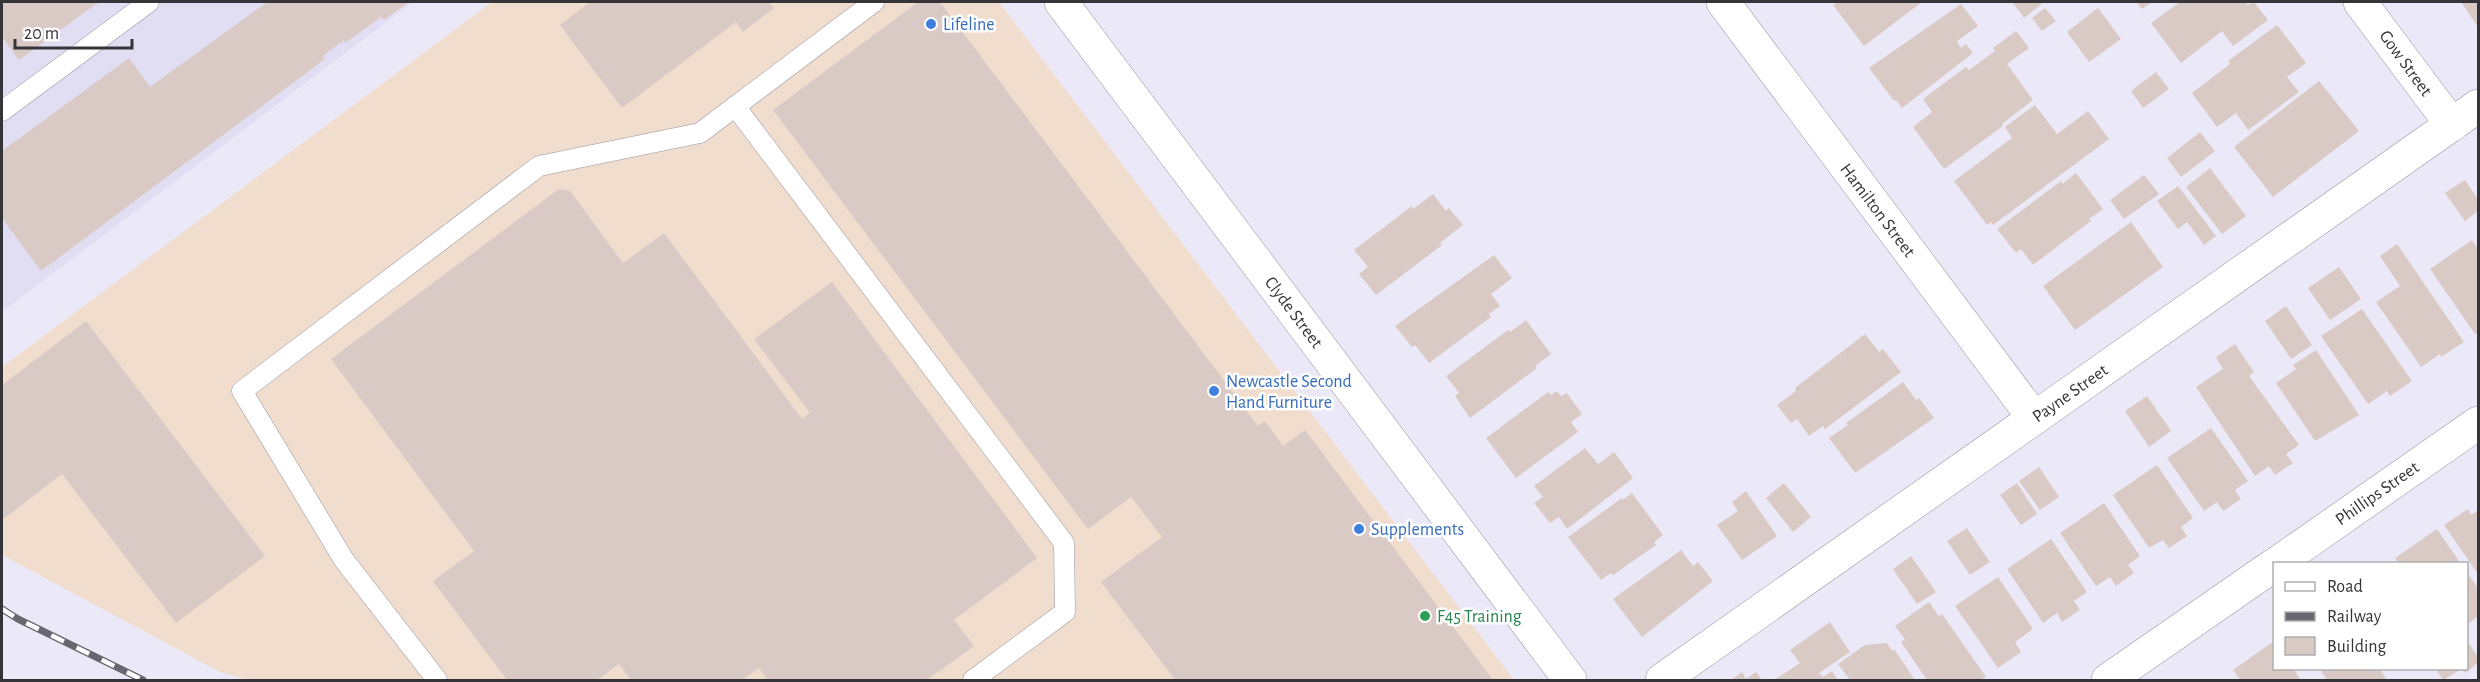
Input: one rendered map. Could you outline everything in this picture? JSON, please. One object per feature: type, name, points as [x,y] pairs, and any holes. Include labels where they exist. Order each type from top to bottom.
[{"type":"street","name":"Clyde Street","points":[[1061,2],[1570,681]]},
{"type":"street","name":"Hamilton Street","points":[[1723,2],[2034,418]]},
{"type":"street","name":"Gow Street","points":[[2360,2],[2465,115]]},
{"type":"street","name":"Payne Street","points":[[1662,681],[2465,115]]},
{"type":"street","name":"Phillips Street","points":[[2278,562],[2478,423]]},
{"type":"street","name":"Phillips Street","points":[[2108,681],[2273,565]]},
{"type":"lane","points":[[2,111],[149,2]]},
{"type":"lane","points":[[437,681],[344,560],[242,391],[539,166],[699,133],[874,2]]},
{"type":"lane","points":[[735,106],[1064,543],[1065,612],[973,681]]},
{"type":"shaded area","points":[[2,2],[413,2],[2,312]]},
{"type":"shaded area","points":[[492,2],[999,2],[1514,680],[247,680],[220,672],[2,555],[2,367]]},
{"type":"building","points":[[2,2],[99,2],[19,60],[2,37]]},
{"type":"building","points":[[267,2],[409,2],[384,20],[381,17],[345,43],[344,40],[323,56],[325,59],[41,271],[2,218],[2,151],[129,58],[150,87]]},
{"type":"building","points":[[590,2],[769,2],[774,8],[743,32],[736,22],[622,108],[560,25]]},
{"type":"building","points":[[918,2],[940,2],[1258,426],[1265,421],[1283,446],[1305,430],[1493,680],[1175,680],[1101,582],[1162,537],[1131,497],[1088,529],[773,110]]},
{"type":"building","points":[[1838,2],[1922,2],[1864,46],[1833,5]]},
{"type":"building","points":[[2012,2],[2040,2],[2042,4],[2024,18]]},
{"type":"building","points":[[2136,2],[2152,2],[2142,9]]},
{"type":"building","points":[[2180,2],[2245,2],[2248,5],[2254,2],[2268,20],[2233,46],[2222,31],[2181,63],[2151,23]]},
{"type":"building","points":[[2461,2],[2478,2],[2478,27]]},
{"type":"building","points":[[1961,4],[1978,26],[1957,41],[1961,48],[1966,44],[1973,53],[1902,108],[1869,68]]},
{"type":"building","points":[[2045,8],[2056,21],[2042,31],[2032,18]]},
{"type":"building","points":[[2098,8],[2121,39],[2089,62],[2067,32]]},
{"type":"building","points":[[2277,25],[2306,63],[2287,77],[2299,92],[2248,130],[2236,113],[2217,127],[2192,93],[2230,64],[2228,61]]},
{"type":"building","points":[[2016,31],[2029,48],[2007,64],[2033,100],[2002,124],[2003,126],[1944,169],[1913,127],[1932,112],[1923,99],[1966,67],[1969,70],[1995,51],[1993,48]]},
{"type":"building","points":[[2156,72],[2169,89],[2143,108],[2131,91]]},
{"type":"building","points":[[2319,81],[2359,131],[2273,197],[2234,147]]},
{"type":"building","points":[[2035,105],[2057,134],[2088,111],[2109,139],[1993,225],[1991,222],[1987,225],[1954,181],[2012,138],[2005,127]]},
{"type":"building","points":[[2200,132],[2215,151],[2181,177],[2167,158]]},
{"type":"building","points":[[2210,168],[2246,216],[2222,234],[2186,187]]},
{"type":"building","points":[[2076,173],[2103,209],[2089,219],[2091,221],[2033,265],[2021,249],[2016,253],[1997,229],[2061,181],[2062,184]]},
{"type":"building","points":[[2144,175],[2159,194],[2124,219],[2110,200]]},
{"type":"building","points":[[2465,180],[2478,199],[2478,211],[2465,221],[2445,193]]},
{"type":"building","points":[[2178,186],[2216,236],[2204,245],[2187,222],[2178,229],[2157,201]]},
{"type":"building","points":[[559,189],[570,191],[623,263],[664,233],[802,419],[810,413],[754,339],[832,282],[1037,558],[954,620],[974,646],[927,680],[768,680],[759,668],[742,680],[631,680],[619,664],[597,680],[507,680],[433,581],[474,551],[331,359]]},
{"type":"building","points":[[1433,194],[1446,211],[1449,208],[1463,225],[1440,243],[1442,245],[1376,295],[1359,274],[1368,267],[1354,250],[1412,206],[1413,209]]},
{"type":"building","points":[[2131,222],[2163,267],[2075,330],[2043,286]]},
{"type":"building","points":[[2472,240],[2478,249],[2478,332],[2475,334],[2430,269]]},
{"type":"building","points":[[2397,244],[2464,342],[2421,367],[2376,302],[2400,286],[2380,256]]},
{"type":"building","points":[[1494,255],[1512,278],[1491,294],[1500,306],[1489,314],[1491,317],[1429,363],[1415,345],[1412,347],[1395,326]]},
{"type":"building","points":[[2339,267],[2361,299],[2330,320],[2308,288]]},
{"type":"building","points":[[2286,306],[2312,345],[2291,359],[2265,321]]},
{"type":"building","points":[[2362,309],[2412,381],[2390,396],[2387,391],[2368,404],[2321,336]]},
{"type":"building","points":[[1526,320],[1551,354],[1535,366],[1537,368],[1470,418],[1455,396],[1459,393],[1446,376],[1508,330],[1510,332]]},
{"type":"building","points":[[86,321],[265,556],[176,623],[62,474],[2,520],[2,385]]},
{"type":"building","points":[[1865,334],[1879,352],[1883,349],[1901,372],[1825,429],[1823,426],[1809,436],[1797,419],[1791,423],[1777,405],[1796,391],[1795,388]]},
{"type":"building","points":[[2235,344],[2254,372],[2249,376],[2299,445],[2286,454],[2293,463],[2275,475],[2269,466],[2255,476],[2196,387],[2223,369],[2216,357]]},
{"type":"building","points":[[2316,350],[2359,415],[2315,441],[2276,383],[2296,369],[2293,365]]},
{"type":"building","points":[[1903,382],[1916,400],[1919,398],[1934,418],[1855,473],[1829,438]]},
{"type":"building","points":[[1557,391],[1561,396],[1567,393],[1582,414],[1571,422],[1578,432],[1516,478],[1486,438],[1548,392],[1551,395]]},
{"type":"building","points":[[2147,396],[2171,431],[2149,447],[2125,411]]},
{"type":"building","points":[[2211,428],[2248,481],[2235,490],[2241,499],[2223,511],[2217,502],[2204,511],[2167,458]]},
{"type":"building","points":[[1585,448],[1598,464],[1614,452],[1633,478],[1567,529],[1559,517],[1550,523],[1534,503],[1543,497],[1534,486]]},
{"type":"building","points":[[2157,465],[2193,518],[2181,527],[2187,536],[2169,548],[2163,540],[2149,548],[2113,495]]},
{"type":"building","points":[[2039,467],[2059,497],[2040,510],[2019,481]]},
{"type":"building","points":[[1784,483],[1811,517],[1793,532],[1766,498]]},
{"type":"building","points":[[2017,483],[2037,514],[2021,525],[2000,495]]},
{"type":"building","points":[[1746,491],[1777,536],[1742,560],[1717,525],[1738,511],[1732,502]]},
{"type":"building","points":[[1632,493],[1663,535],[1654,542],[1656,545],[1613,575],[1611,573],[1601,580],[1568,537]]},
{"type":"building","points":[[2104,503],[2140,556],[2128,565],[2134,573],[2116,586],[2110,577],[2096,586],[2060,533]]},
{"type":"building","points":[[2468,509],[2471,515],[2478,510],[2478,574],[2444,525]]},
{"type":"building","points":[[1967,528],[1990,562],[1970,575],[1947,541]]},
{"type":"building","points":[[2437,529],[2460,562],[2398,562],[2395,558]]},
{"type":"building","points":[[2051,539],[2087,592],[2074,601],[2080,610],[2062,622],[2057,613],[2043,623],[2007,569]]},
{"type":"building","points":[[1681,550],[1693,566],[1698,562],[1713,581],[1642,637],[1613,599]]},
{"type":"building","points":[[1911,556],[1936,592],[1917,604],[1893,569]]},
{"type":"building","points":[[2468,574],[2478,588],[2478,616],[2468,624]]},
{"type":"building","points":[[1998,577],[2033,629],[2015,642],[2021,652],[1998,668],[1955,606]]},
{"type":"building","points":[[1929,602],[1939,616],[1942,614],[1986,677],[1980,680],[1927,680],[1901,642],[1905,639],[1895,626]]},
{"type":"building","points":[[1830,622],[1850,652],[1819,673],[1823,677],[1832,671],[1838,680],[1774,680],[1800,663],[1790,650]]},
{"type":"building","points":[[2273,642],[2273,670],[2294,670],[2301,680],[2240,680],[2233,670]]},
{"type":"building","points":[[2468,642],[2478,657],[2478,663],[2465,673],[2463,670],[2468,670]]},
{"type":"building","points":[[1887,643],[1892,651],[1894,649],[1915,680],[1850,680],[1838,664],[1865,645]]},
{"type":"building","points":[[2320,670],[2380,670],[2387,680],[2327,680]]},
{"type":"building","points":[[2436,670],[2460,670],[2443,680]]},
{"type":"building","points":[[1742,672],[1746,679],[1756,672],[1762,680],[1731,680]]},
{"type":"railway","points":[[2,609],[143,680]]},
{"type":"place","name":"Lifeline","points":[[931,24]]},
{"type":"place","name":"Newcastle Second Hand Furniture","points":[[1214,391]]},
{"type":"place","name":"Supplements","points":[[1359,529]]},
{"type":"place","name":"F45 Training","points":[[1425,616]]}]
